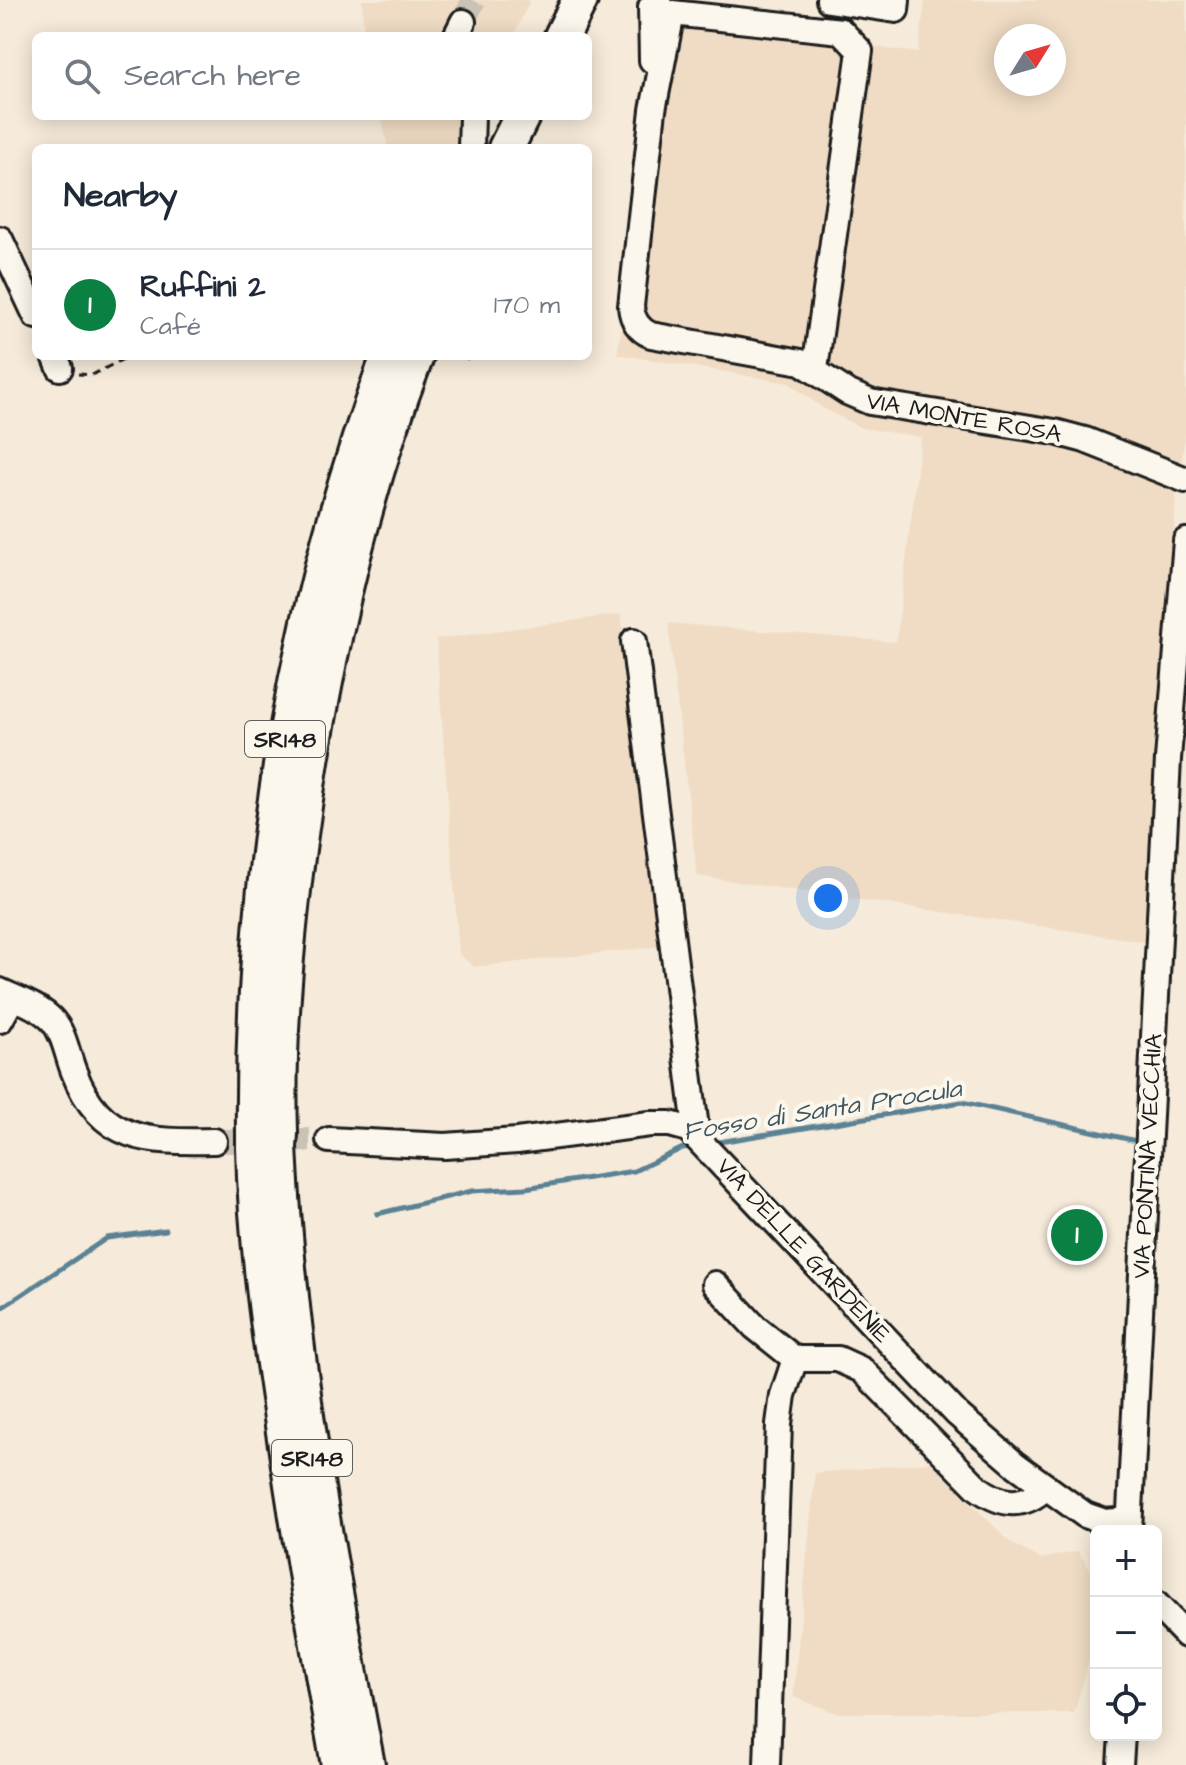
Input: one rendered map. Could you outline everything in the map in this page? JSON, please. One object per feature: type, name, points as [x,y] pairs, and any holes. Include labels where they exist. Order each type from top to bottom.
[{"type":"highway","points":[[539,32],[555,0]]},
{"type":"highway","points":[[564,32],[580,0]]},
{"type":"highway","points":[[484,144],[496,120]]},
{"type":"highway","points":[[508,144],[520,120]]},
{"type":"highway","name":"SR148","points":[[367,1765],[309,1445],[288,1274],[267,1140],[259,968],[278,775],[302,655],[334,528],[388,360]]},
{"type":"highway","name":"SR148","points":[[339,1765],[311,1609],[269,1334],[258,1234],[267,1140],[280,1057],[288,938],[315,735],[359,535],[415,360]]},
{"type":"street","points":[[653,110],[651,7],[659,0]]},
{"type":"street","points":[[829,0],[896,10],[897,0]]},
{"type":"street","points":[[653,110],[672,13],[841,31],[860,51],[815,369]]},
{"type":"street","name":"VIA MONTE ROSA","points":[[653,110],[631,306],[637,324],[651,335],[792,360],[815,369],[847,392],[870,402],[1055,432],[1085,440],[1186,480]]},
{"type":"street","points":[[471,144],[472,120]]},
{"type":"street","points":[[0,239],[32,307]]},
{"type":"street","name":"VIA PONTINA VECCHIA","points":[[1129,1525],[1168,759],[1186,541]]},
{"type":"street","points":[[634,641],[697,1136]]},
{"type":"street","points":[[0,1020],[6,994],[46,1014],[55,1024],[79,1084],[92,1105],[117,1129],[144,1139],[214,1141]]},
{"type":"street","name":"VIA DELLE GARDENIE","points":[[329,1140],[445,1146],[517,1141],[613,1127],[679,1125],[697,1136],[957,1414],[1016,1465],[1095,1519],[1129,1525]]},
{"type":"street","points":[[715,1284],[755,1327],[795,1359],[838,1359],[862,1370],[978,1488],[993,1498],[1007,1503],[1021,1502],[1046,1487]]},
{"type":"street","points":[[767,1765],[779,1424],[783,1395],[795,1359]]},
{"type":"street","points":[[1162,1610],[1186,1635]]},
{"type":"street","points":[[1120,1765],[1122,1741]]},
{"type":"path","points":[[57,362],[67,373],[92,375],[121,360]]},
{"type":"shaded area","points":[[362,0],[530,0],[516,32],[364,32]]},
{"type":"shaded area","points":[[925,0],[1186,0],[1186,432],[1176,494],[1166,700],[1147,942],[697,876],[668,623],[896,642],[921,437],[861,428],[821,407],[789,383],[617,354],[676,19],[918,53]]},
{"type":"shaded area","points":[[382,120],[475,120],[464,144],[387,144]]},
{"type":"shaded area","points":[[621,614],[665,946],[474,967],[459,954],[436,639]]},
{"type":"shaded area","points":[[930,1462],[1010,1542],[1040,1559],[1078,1551],[1090,1569],[1090,1657],[1074,1713],[836,1713],[793,1697],[815,1473]]},
{"type":"waterway","name":"Fosso di Santa Procula","points":[[713,1143],[962,1102],[1132,1140]]},
{"type":"waterway","name":"Fosso di Santa Procula","points":[[377,1214],[472,1191],[525,1188],[634,1171],[683,1148],[695,1146]]},
{"type":"waterway","name":"Fosso di Santa Procula","points":[[0,1309],[107,1238],[166,1230]]},
{"type":"tunnel","points":[[463,22],[474,0]]},
{"type":"tunnel","points":[[214,1141],[329,1140]]},
{"type":"place","name":"Ruffini 2","points":[[1077,1235]]}]
